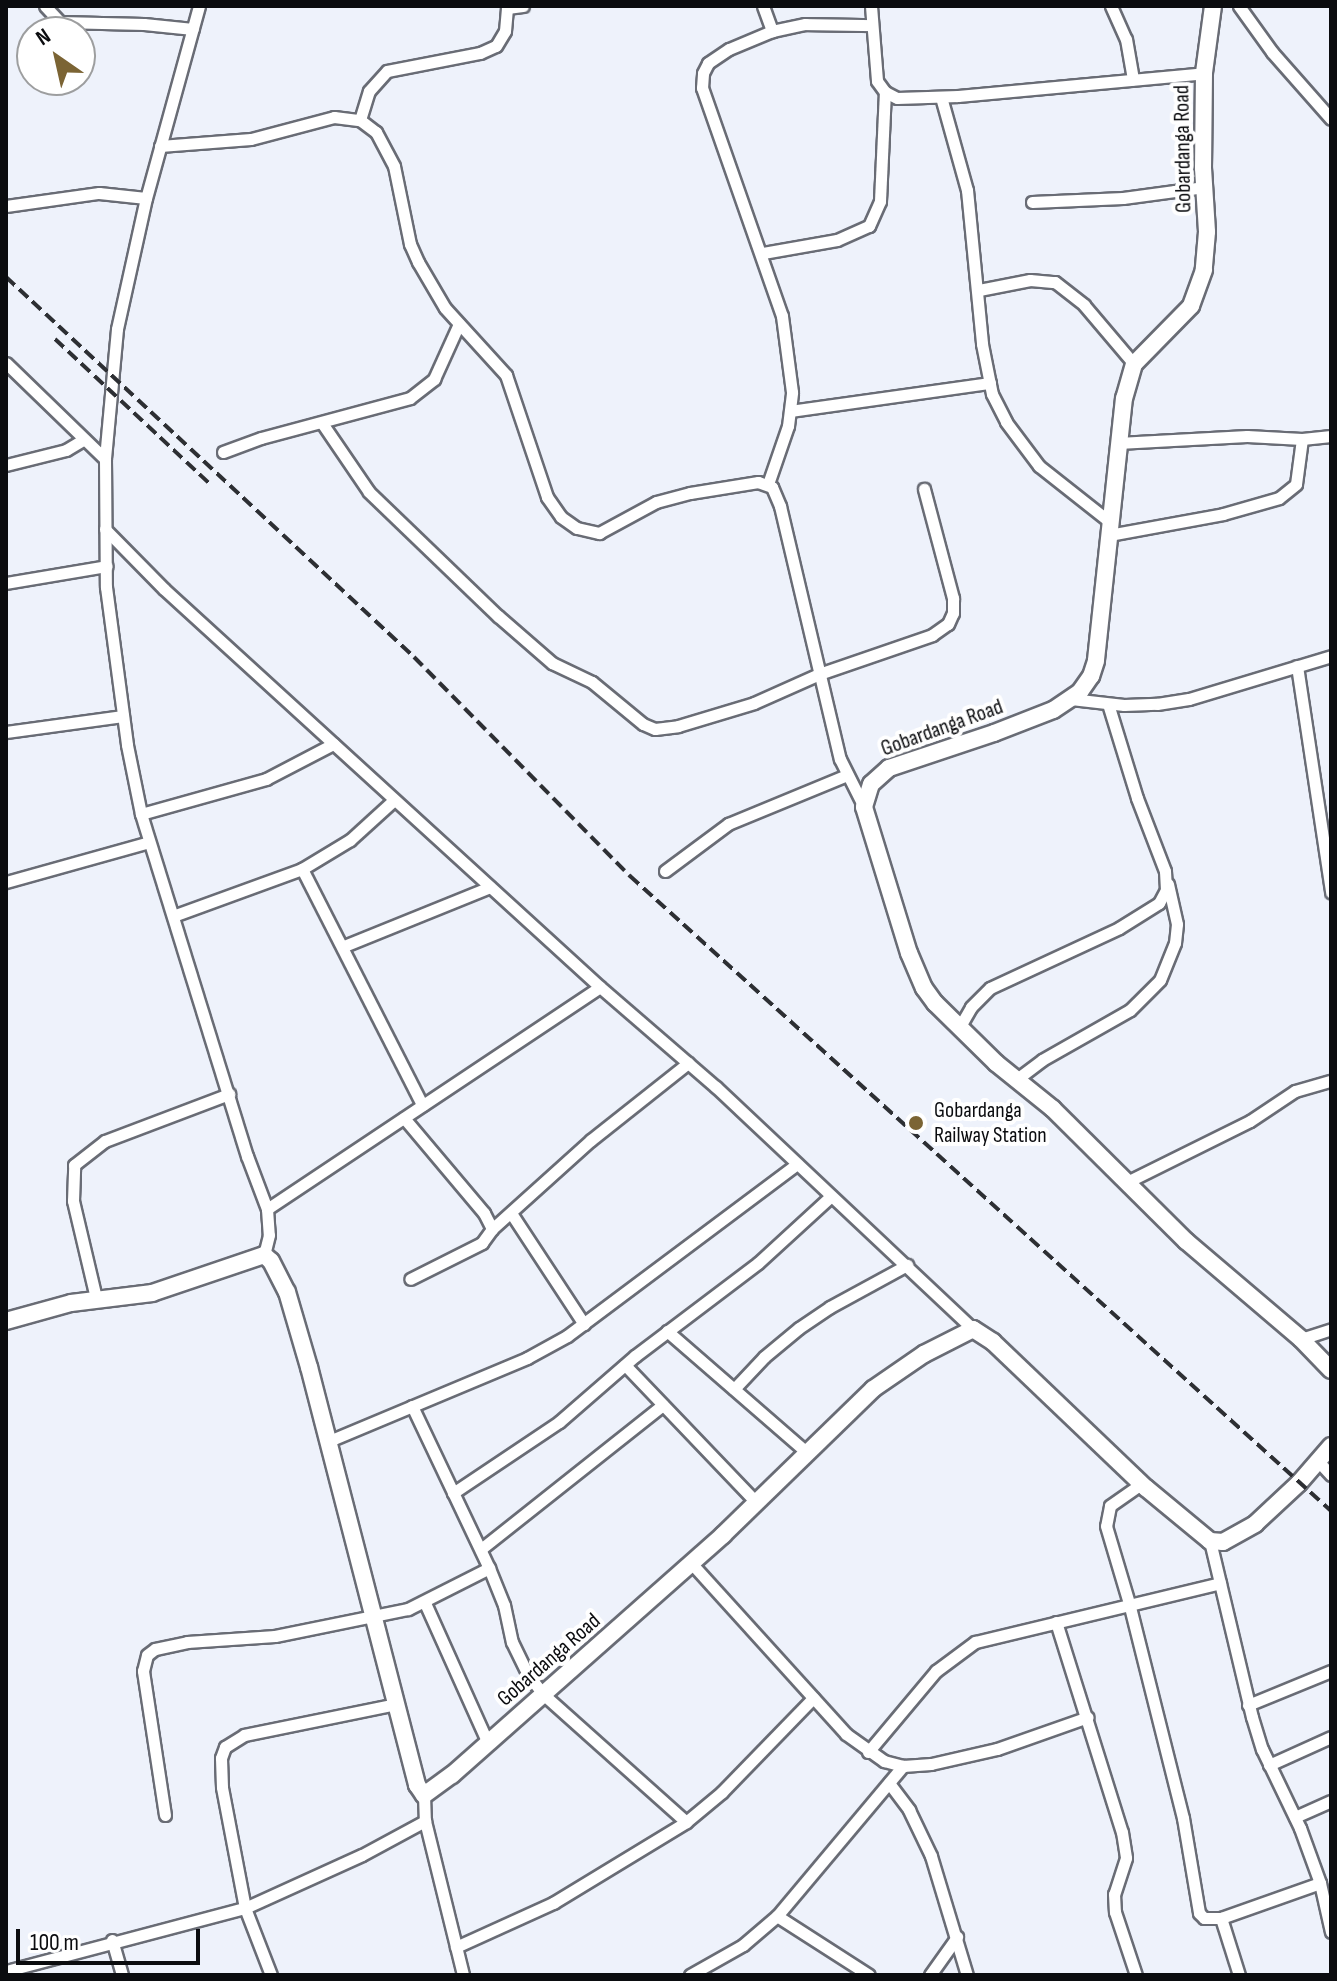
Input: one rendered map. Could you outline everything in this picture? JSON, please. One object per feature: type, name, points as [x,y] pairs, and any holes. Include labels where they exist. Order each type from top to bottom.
[{"type":"main road","name":"Gobardanga Road","points":[[864,807],[871,784],[889,768],[1007,729],[1071,699],[1091,676],[1096,661],[1124,398],[1134,364],[1191,306],[1198,292],[1207,242],[1204,73],[1213,6]]},
{"type":"main road","points":[[864,807],[918,976],[935,1003],[1186,1241],[1301,1339],[1331,1370]]},
{"type":"main road","points":[[6,1321],[96,1298],[152,1293],[264,1255],[287,1292],[329,1441],[417,1785],[424,1795]]},
{"type":"main road","name":"Gobardanga Road","points":[[424,1795],[692,1564],[806,1452],[893,1375],[973,1329]]},
{"type":"main road","points":[[973,1329],[993,1342],[1141,1484],[1210,1541],[1223,1542],[1255,1524],[1331,1446]]},
{"type":"street","points":[[45,6],[60,22],[144,24],[193,29]]},
{"type":"street","points":[[199,6],[146,198],[117,329],[105,459],[105,529],[123,716],[141,814],[267,1209],[269,1235],[264,1255]]},
{"type":"street","points":[[360,120],[369,91],[387,71],[480,53],[496,46],[505,31],[507,7],[523,6]]},
{"type":"street","points":[[763,6],[772,31]]},
{"type":"street","points":[[871,6],[877,81],[885,92],[897,98],[941,97],[1204,73]]},
{"type":"street","points":[[1111,6],[1126,39],[1133,79]]},
{"type":"street","points":[[1239,6],[1272,52],[1331,119]]},
{"type":"street","points":[[768,484],[783,446],[792,392],[782,316],[763,253],[702,88],[708,63],[729,49],[772,31],[805,24],[872,25]]},
{"type":"street","points":[[763,253],[837,240],[869,226],[880,201],[885,92]]},
{"type":"street","points":[[941,97],[967,190],[982,344],[990,383],[1006,422],[1039,466],[1110,528],[1223,514],[1279,498],[1296,484],[1302,439]]},
{"type":"street","points":[[160,146],[251,139],[334,117],[360,120],[385,145],[394,166],[410,244],[434,290],[459,324],[506,375],[547,497],[561,517],[577,528],[599,533],[671,497],[758,482],[768,484],[777,495],[780,506],[819,674],[847,775],[864,807]]},
{"type":"street","points":[[1032,202],[1123,198],[1204,187]]},
{"type":"street","points":[[6,206],[99,193],[146,198]]},
{"type":"street","points":[[979,290],[1030,280],[1055,282],[1084,305],[1134,364]]},
{"type":"street","points":[[223,452],[386,407],[424,391],[434,379],[459,324]]},
{"type":"street","points":[[6,363],[105,459]]},
{"type":"street","points":[[790,411],[990,383]]},
{"type":"street","points":[[322,423],[369,492],[498,616],[543,656],[592,682],[643,724],[655,729],[710,718],[819,674],[932,635],[948,624],[953,613],[953,598],[924,489]]},
{"type":"street","points":[[1118,443],[1247,436],[1302,439],[1331,436]]},
{"type":"street","points":[[6,465],[54,455],[84,439]]},
{"type":"street","points":[[105,529],[164,589],[600,987],[688,1063],[973,1329]]},
{"type":"street","points":[[6,583],[107,566]]},
{"type":"street","points":[[1071,699],[1108,704],[1157,704],[1189,699],[1331,656]]},
{"type":"street","points":[[1297,666],[1331,892]]},
{"type":"street","points":[[1017,1079],[1042,1060],[1130,1010],[1160,980],[1175,943],[1177,924],[1168,882],[1108,704]]},
{"type":"street","points":[[6,732],[123,716]]},
{"type":"street","points":[[141,814],[266,779],[333,744]]},
{"type":"street","points":[[665,871],[728,824],[847,775]]},
{"type":"street","points":[[173,916],[302,869],[350,840],[394,800]]},
{"type":"street","points":[[6,882],[149,842]]},
{"type":"street","points":[[302,869],[344,946],[383,1034],[422,1105]]},
{"type":"street","points":[[959,1028],[971,1007],[990,988],[1096,940],[1147,912],[1159,903],[1168,882]]},
{"type":"street","points":[[344,946],[490,887]]},
{"type":"street","points":[[267,1209],[600,987]]},
{"type":"street","points":[[410,1279],[482,1243],[492,1229],[582,1148],[688,1063]]},
{"type":"street","points":[[1127,1182],[1250,1121],[1295,1091],[1331,1081]]},
{"type":"street","points":[[96,1298],[73,1201],[71,1179],[74,1165],[105,1141],[229,1094]]},
{"type":"street","points":[[404,1118],[484,1213],[492,1229]]},
{"type":"street","points":[[329,1441],[527,1358],[584,1324],[797,1164]]},
{"type":"street","points":[[453,1493],[559,1422],[667,1331],[758,1263],[831,1196]]},
{"type":"street","points":[[511,1213],[584,1324]]},
{"type":"street","points":[[734,1389],[764,1357],[809,1321],[907,1265]]},
{"type":"street","points":[[1301,1339],[1331,1329]]},
{"type":"street","points":[[667,1331],[806,1452]]},
{"type":"street","points":[[625,1365],[756,1502]]},
{"type":"street","points":[[481,1549],[663,1405]]},
{"type":"street","points":[[412,1406],[481,1549],[504,1605],[512,1642],[543,1694],[686,1822]]},
{"type":"street","points":[[1318,1461],[1331,1475]]},
{"type":"street","points":[[1141,1484],[1119,1498],[1106,1515],[1108,1540],[1129,1603],[1183,1818],[1196,1906],[1204,1918],[1221,1918],[1320,1883]]},
{"type":"street","points":[[1210,1541],[1248,1705],[1269,1765],[1295,1817],[1320,1883],[1331,1932]]},
{"type":"street","points":[[692,1564],[813,1698],[868,1752],[903,1766],[931,1764],[997,1749],[1088,1717]]},
{"type":"street","points":[[165,1815],[144,1682],[143,1661],[147,1655],[166,1645],[275,1636],[425,1603],[489,1568]]},
{"type":"street","points":[[868,1752],[908,1701],[953,1656],[975,1642],[1220,1583]]},
{"type":"street","points":[[425,1603],[465,1699],[488,1743]]},
{"type":"street","points":[[1056,1622],[1088,1717],[1124,1844],[1126,1858],[1114,1894],[1115,1912],[1136,1975]]},
{"type":"street","points":[[1248,1705],[1331,1671]]},
{"type":"street","points":[[456,1947],[553,1903],[686,1822],[722,1792],[813,1698]]},
{"type":"street","points":[[271,1975],[245,1908],[222,1787],[221,1758],[225,1747],[244,1735],[397,1704]]},
{"type":"street","points":[[1269,1765],[1331,1737]]},
{"type":"street","points":[[694,1974],[743,1945],[777,1916],[903,1766]]},
{"type":"street","points":[[889,1783],[920,1831],[967,1975]]},
{"type":"street","points":[[424,1795],[425,1821],[463,1975]]},
{"type":"street","points":[[1295,1817],[1331,1801]]},
{"type":"street","points":[[6,1971],[112,1940],[245,1908],[362,1855],[425,1821]]},
{"type":"street","points":[[777,1916],[869,1975]]},
{"type":"street","points":[[1221,1918],[1239,1975]]},
{"type":"street","points":[[930,1975],[957,1937]]},
{"type":"street","points":[[112,1940],[122,1975]]},
{"type":"railway","points":[[6,277],[414,657],[630,876],[1331,1511]]},
{"type":"railway","points":[[55,339],[210,484]]},
{"type":"place","name":"Gobardanga Railway Station","points":[[916,1123]]}]
